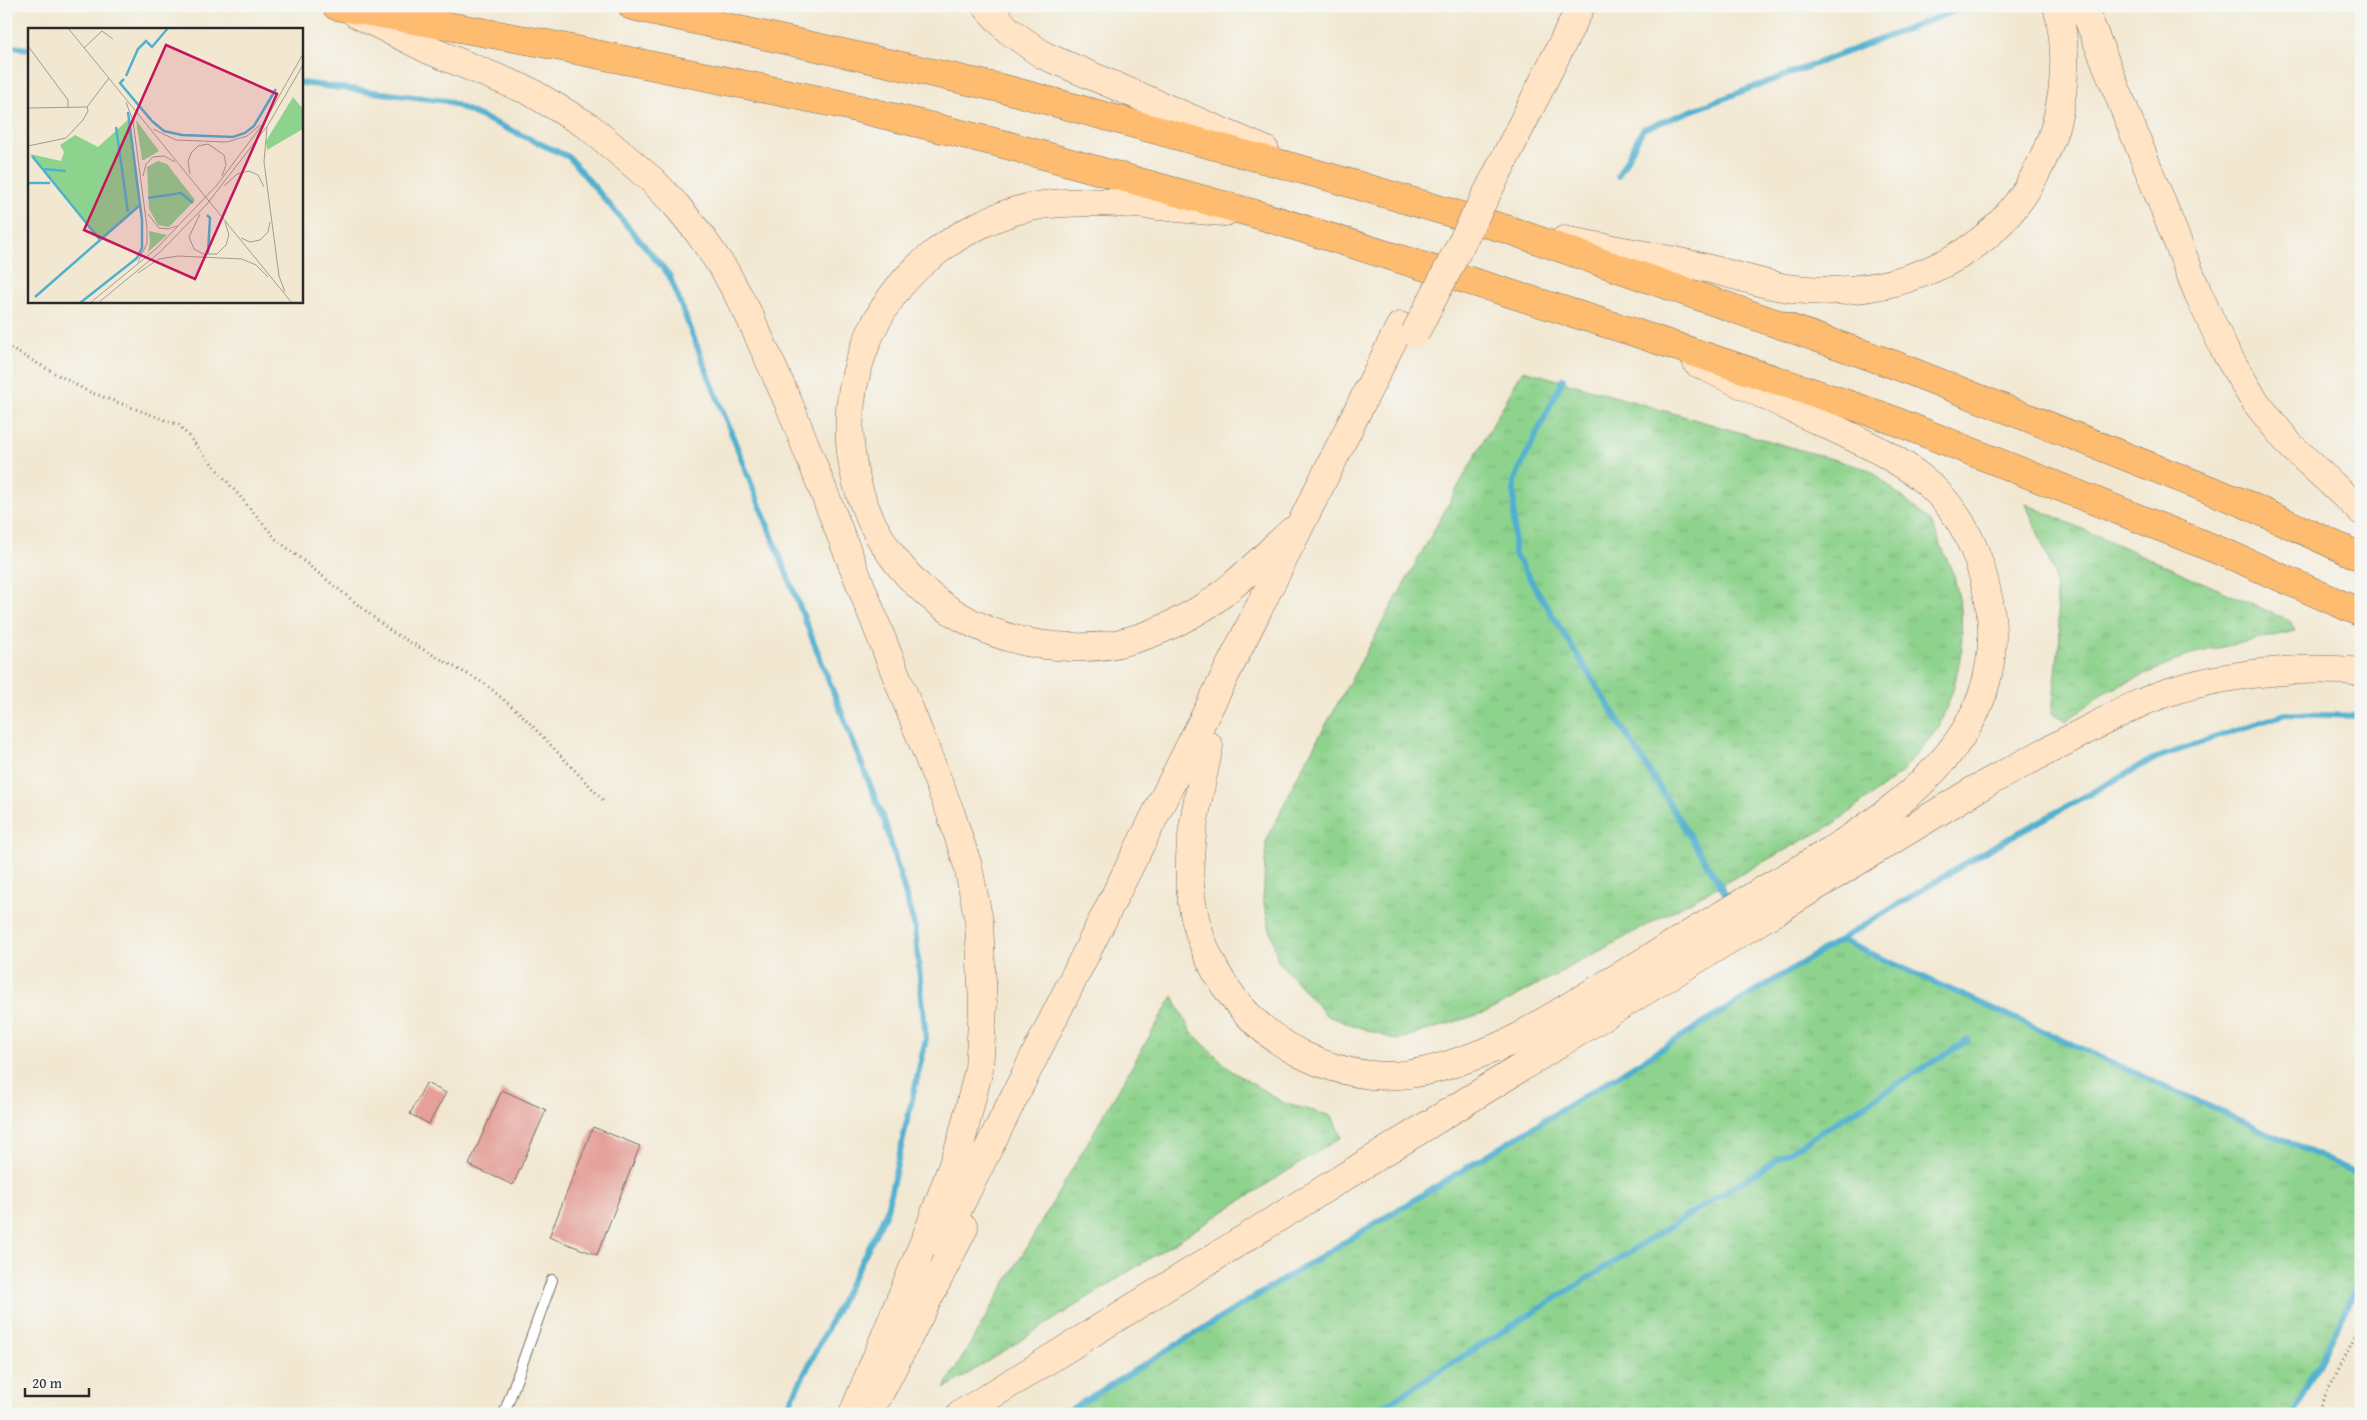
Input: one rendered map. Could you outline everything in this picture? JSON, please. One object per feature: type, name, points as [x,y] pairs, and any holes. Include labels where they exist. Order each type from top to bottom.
[{"type":"highway","points":[[632,6],[1009,90],[1329,177],[1509,230],[1895,365],[2243,503],[2361,556]]},
{"type":"highway","points":[[339,7],[538,42],[839,104],[1003,144],[1259,214],[1630,331],[1880,415],[2230,555],[2361,613]]},
{"type":"main road","points":[[986,6],[1008,30],[1043,55],[1102,82],[1329,177]]},
{"type":"main road","points":[[1494,163],[1564,6]]},
{"type":"main road","points":[[854,1414],[1304,520],[1407,330],[1494,163],[1581,6]]},
{"type":"main road","points":[[1509,230],[1703,267],[1752,281],[1793,289],[1853,290],[1911,278],[1936,268],[1966,250],[2006,217],[2020,201],[2045,157],[2057,124],[2064,64],[2064,32],[2057,6]]},
{"type":"main road","points":[[2084,6],[2198,293],[2225,351],[2254,400],[2290,445],[2361,511]]},
{"type":"main road","points":[[339,7],[429,50],[529,91],[588,126],[652,180],[698,232],[725,271],[749,316],[789,404],[951,814],[968,866],[979,922],[983,1006],[979,1069],[961,1142],[942,1196],[854,1414]]},
{"type":"main road","points":[[1259,214],[1093,203],[1041,205],[997,218],[969,231],[942,247],[902,283],[883,310],[868,338],[857,367],[851,396],[849,423],[854,474],[870,520],[892,556],[912,580],[954,614],[982,629],[1039,645],[1093,646],[1126,642],[1174,624],[1202,609],[1304,520]]},
{"type":"main road","points":[[869,1414],[1209,746],[1407,330]]},
{"type":"main road","points":[[1209,746],[1190,849],[1190,886],[1195,917],[1204,945],[1216,970],[1228,992],[1243,1010],[1274,1039],[1309,1059],[1331,1067],[1372,1075],[1426,1070],[1463,1061],[1510,1042],[1844,841],[1904,799],[1941,762],[1967,728],[1991,662],[1993,630],[1987,589],[1981,564],[1960,520],[1937,492],[1892,456],[1630,331]]},
{"type":"main road","points":[[961,1414],[1656,984],[1976,789],[2034,758],[2130,708],[2186,687],[2259,674],[2311,670],[2361,672]]},
{"type":"lane","points":[[504,1414],[552,1280]]},
{"type":"path","points":[[6,346],[87,391],[179,425],[276,539],[392,632],[484,684],[522,715],[604,801]]},
{"type":"path","points":[[6,896],[9,903],[6,917]]},
{"type":"path","points":[[2316,1414],[2361,1325]]},
{"type":"green space","points":[[1523,370],[1870,470],[1931,522],[1954,576],[1961,608],[1962,648],[1954,687],[1939,727],[1902,772],[1835,823],[1487,1012],[1396,1040],[1327,1016],[1278,961],[1263,900],[1266,842],[1298,775]]},
{"type":"green space","points":[[2026,504],[2290,621],[2295,631],[2195,653],[2107,691],[2066,721],[2052,713],[2060,635],[2054,573]]},
{"type":"green space","points":[[1841,940],[2361,1175],[2361,1280],[2293,1414],[1063,1414]]},
{"type":"green space","points":[[1173,996],[1191,1032],[1232,1071],[1284,1103],[1332,1116],[1341,1137],[944,1389]]},
{"type":"building","points":[[426,1083],[446,1093],[429,1124],[410,1114]]},
{"type":"building","points":[[502,1090],[546,1110],[513,1185],[469,1165]]},
{"type":"building","points":[[593,1127],[640,1146],[597,1255],[549,1237]]},
{"type":"waterway","points":[[1618,176],[1643,129],[1968,6]]},
{"type":"waterway","points":[[6,46],[28,49]]},
{"type":"waterway","points":[[302,83],[447,101],[569,157],[669,275],[885,823],[915,928],[926,1039],[886,1213],[784,1414]]},
{"type":"waterway","points":[[1563,379],[1514,481],[1514,553],[1725,893]]},
{"type":"waterway","points":[[1063,1414],[1984,852],[2153,759],[2285,714],[2361,716]]},
{"type":"waterway","points":[[1841,940],[2361,1175]]},
{"type":"waterway","points":[[1371,1414],[1968,1040]]},
{"type":"waterway","points":[[2293,1414],[2361,1280]]}]
